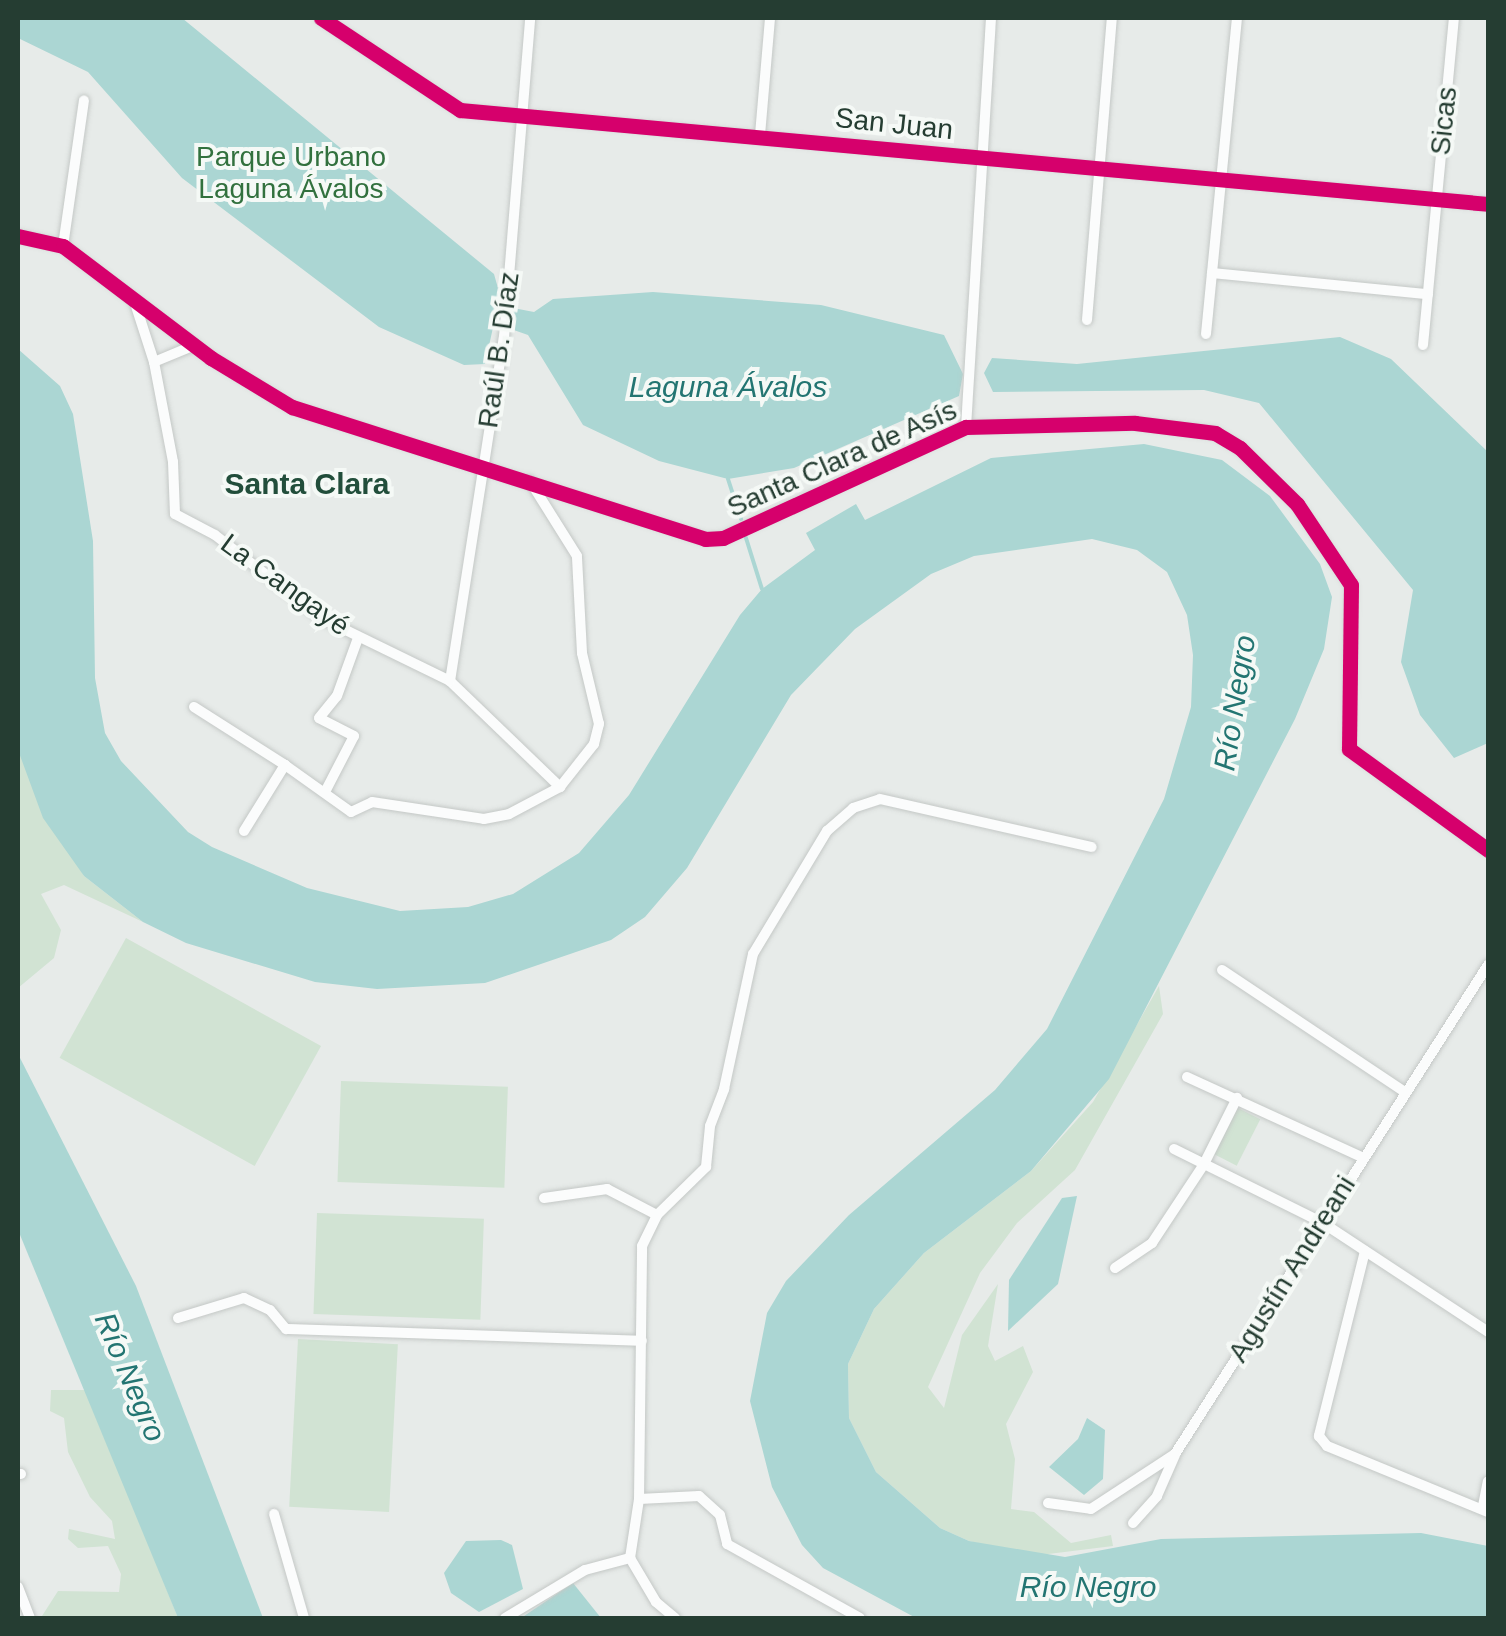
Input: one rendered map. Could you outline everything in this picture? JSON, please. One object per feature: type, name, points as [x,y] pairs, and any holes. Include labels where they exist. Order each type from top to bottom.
[{"type":"street","name":"San Juan","points":[[321,18],[460,110],[1488,204]]},
{"type":"street","name":"Raúl B. Díaz","points":[[450,681],[509,296],[530,18]]},
{"type":"street","points":[[760,135],[770,18]]},
{"type":"street","points":[[966,427],[990,18]]},
{"type":"street","points":[[1087,320],[1112,18]]},
{"type":"street","points":[[1206,334],[1237,18]]},
{"type":"street","name":"Sicas","points":[[1423,345],[1454,18]]},
{"type":"street","points":[[63,246],[84,101]]},
{"type":"street","name":"Santa Clara de Asís","points":[[18,236],[63,246],[195,345],[292,406],[448,459],[483,463],[690,536],[723,538],[966,427],[1135,423],[1215,434],[1240,448],[1320,532],[1350,585],[1349,749],[1488,850]]},
{"type":"street","points":[[1212,273],[1428,294]]},
{"type":"street","name":"La Cangayé","points":[[133,299],[154,362],[175,514],[216,535],[358,638],[450,681],[560,788]]},
{"type":"street","points":[[154,362],[195,345]]},
{"type":"street","points":[[194,708],[351,812],[372,802],[484,819],[509,814],[560,788],[594,744],[599,724],[582,653],[577,556],[530,481]]},
{"type":"street","points":[[326,792],[354,736],[319,718],[337,696],[358,638]]},
{"type":"street","points":[[244,830],[285,765]]},
{"type":"street","points":[[674,1618],[656,1602],[630,1558],[639,1500],[642,1246],[656,1215],[706,1167],[710,1126],[724,1089],[753,954],[827,831],[853,808],[880,798],[915,803],[1092,847]]},
{"type":"street","name":"Agustín Andreani","points":[[1048,1503],[1091,1509],[1176,1454],[1488,965]]},
{"type":"street","points":[[1222,970],[1405,1092]]},
{"type":"street","points":[[1187,1077],[1362,1157]]},
{"type":"street","points":[[1115,1268],[1152,1243],[1204,1164],[1237,1098]]},
{"type":"street","points":[[1174,1149],[1323,1224],[1488,1332]]},
{"type":"street","points":[[544,1198],[608,1190],[656,1215]]},
{"type":"street","points":[[1365,1251],[1317,1428],[1327,1446],[1486,1509],[1488,1481]]},
{"type":"street","points":[[178,1318],[244,1298],[270,1310],[286,1329],[642,1340]]},
{"type":"street","points":[[1133,1523],[1157,1496],[1176,1454]]},
{"type":"street","points":[[639,1500],[699,1496],[720,1515],[727,1544],[860,1618]]},
{"type":"street","points":[[274,1514],[304,1618]]},
{"type":"street","points":[[505,1618],[585,1570],[630,1558]]},
{"type":"street","points":[[18,1587],[30,1618]]},
{"type":"green space","points":[[18,750],[84,876],[143,922],[64,885],[41,894],[61,930],[54,958],[18,988]]},
{"type":"green space","points":[[126,938],[321,1046],[255,1166],[60,1058]]},
{"type":"green space","points":[[1159,986],[1163,1014],[1075,1170],[1017,1223],[980,1273],[928,1387],[944,1408],[962,1335],[998,1284],[988,1346],[995,1361],[1023,1346],[1033,1372],[1006,1424],[1015,1459],[1011,1509],[1034,1512],[1071,1543],[1111,1535],[1113,1546],[1032,1556],[969,1541],[940,1528],[876,1472],[849,1418],[848,1364],[874,1309],[924,1253],[1031,1171],[1093,1102]]},
{"type":"green space","points":[[341,1081],[508,1087],[504,1188],[337,1182]]},
{"type":"green space","points":[[1238,1108],[1260,1119],[1237,1166],[1214,1154]]},
{"type":"green space","points":[[317,1213],[484,1219],[480,1320],[313,1314]]},
{"type":"green space","points":[[298,1339],[398,1344],[389,1512],[289,1507]]},
{"type":"green space","points":[[51,1390],[87,1390],[178,1618],[42,1616],[58,1591],[119,1592],[121,1574],[108,1546],[78,1548],[68,1539],[69,1529],[115,1539],[112,1521],[90,1497],[68,1452],[64,1418],[50,1411]]},
{"type":"water","name":"Laguna Ávalos","points":[[18,18],[182,18],[494,274],[503,306],[534,312],[553,299],[653,292],[821,305],[944,335],[963,374],[959,396],[794,468],[728,479],[659,461],[583,425],[528,335],[494,323],[485,364],[464,365],[379,327],[182,178],[88,72],[18,38]]},
{"type":"water","points":[[1340,337],[1391,359],[1488,452],[1488,743],[1454,758],[1420,715],[1401,662],[1413,590],[1259,403],[1204,390],[993,392],[984,373],[992,358],[1077,364]]},
{"type":"water","name":"Río Negro","points":[[18,349],[60,386],[73,414],[93,541],[95,678],[105,733],[121,761],[188,832],[212,847],[307,888],[400,911],[468,907],[513,894],[579,853],[629,795],[740,615],[762,589],[815,550],[806,533],[856,504],[865,520],[991,458],[1144,444],[1222,460],[1270,496],[1320,564],[1332,597],[1324,649],[1295,719],[1109,1079],[1031,1171],[924,1253],[874,1309],[848,1364],[849,1418],[876,1472],[940,1528],[969,1541],[1065,1557],[1161,1539],[1421,1533],[1488,1546],[1488,1618],[916,1618],[823,1568],[802,1545],[772,1487],[750,1401],[767,1313],[786,1281],[849,1215],[995,1090],[1047,1029],[1164,799],[1191,707],[1193,655],[1187,615],[1167,572],[1137,550],[1092,539],[974,556],[931,574],[855,629],[791,695],[687,868],[645,917],[611,940],[485,983],[377,989],[315,982],[186,943],[143,922],[84,876],[43,818],[18,750]]},
{"type":"water","name":"Río Negro","points":[[18,1054],[136,1286],[263,1618],[178,1618],[18,1230]]},
{"type":"water","points":[[1077,1196],[1058,1284],[1008,1331],[1009,1280],[1062,1198]]},
{"type":"water","points":[[1087,1418],[1105,1430],[1103,1479],[1084,1495],[1049,1467],[1078,1439]]},
{"type":"water","points":[[501,1540],[512,1545],[523,1589],[479,1612],[451,1593],[444,1573],[466,1541]]},
{"type":"water","points":[[573,1583],[601,1618],[521,1618]]},
{"type":"waterway","points":[[728,479],[741,519]]},
{"type":"waterway","points":[[746,538],[762,589]]},
{"type":"cycle path","points":[[321,18],[460,110],[1488,204]]},
{"type":"cycle path","points":[[18,236],[63,246],[211,358],[292,407],[705,539],[723,538],[966,427],[1135,423],[1215,433],[1240,448],[1297,504],[1351,585],[1349,749],[1488,850]]},
{"type":"district","name":"Santa Clara","points":[[307,484]]},
{"type":"park label","name":"Parque Urbano Laguna Ávalos","points":[[291,173]]}]
